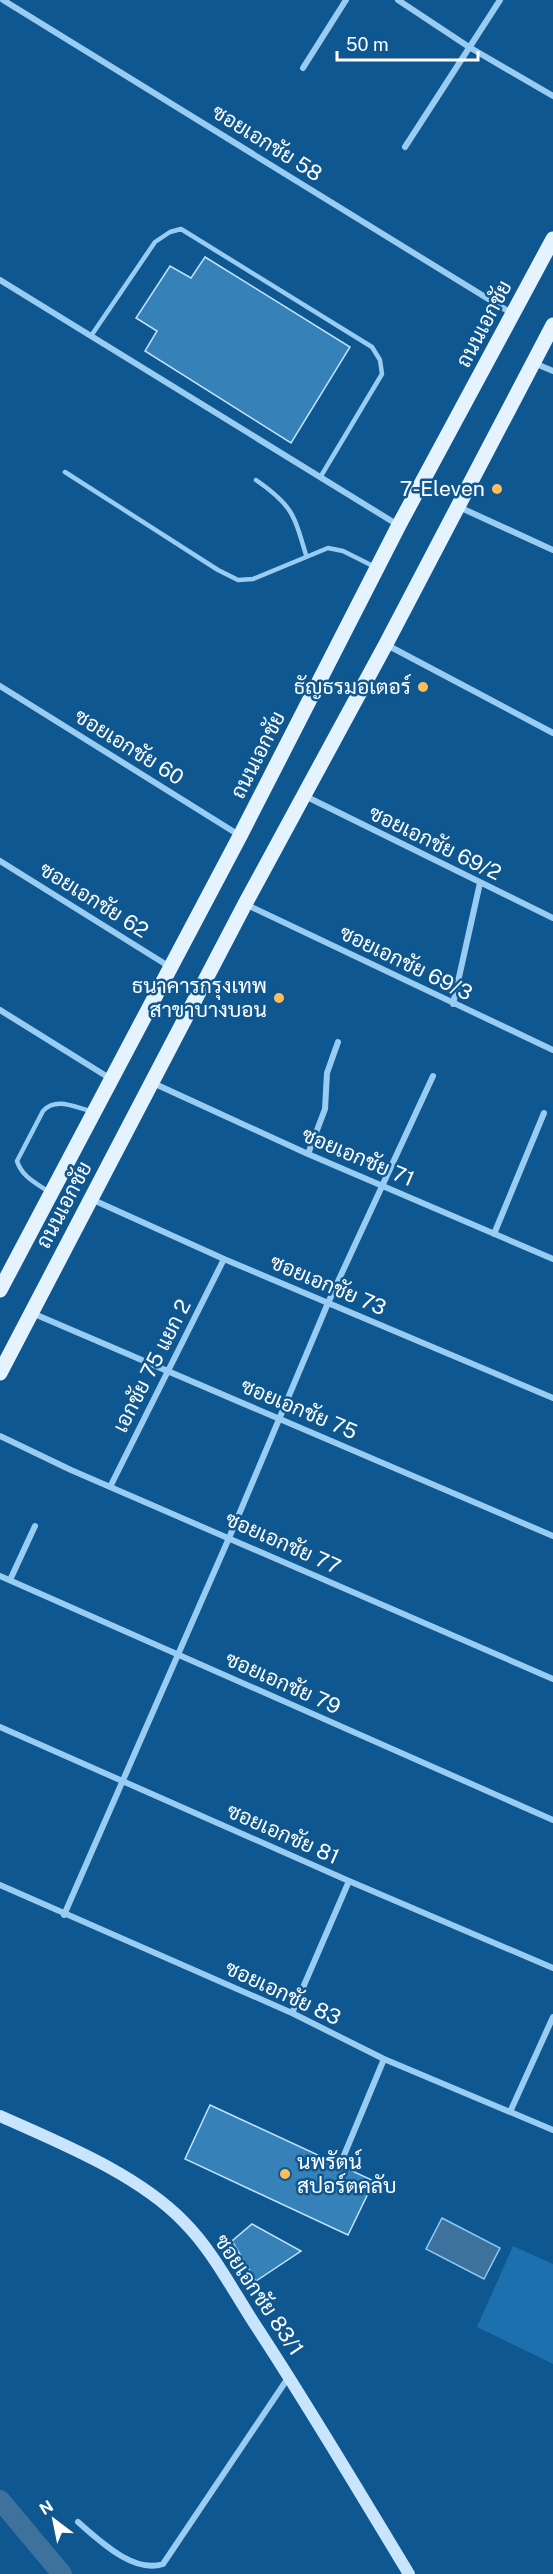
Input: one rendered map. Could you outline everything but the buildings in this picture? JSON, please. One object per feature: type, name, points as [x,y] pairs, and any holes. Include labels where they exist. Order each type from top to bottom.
[{"type":"main road","name":"ถนนเอกชัย","points":[[0,1290],[4,1270],[51,1193],[240,836],[399,525],[553,239]]},
{"type":"main road","name":"ถนนเอกชัย","points":[[0,1372],[245,904],[459,507],[553,325]]},
{"type":"street","name":"ซอยเอกชัย 58","points":[[3,0],[514,314]]},
{"type":"street","points":[[303,68],[346,0]]},
{"type":"street","points":[[398,0],[553,96]]},
{"type":"street","points":[[405,147],[500,0]]},
{"type":"street","points":[[0,280],[399,525]]},
{"type":"street","points":[[533,362],[553,371]]},
{"type":"street","points":[[459,507],[553,550]]},
{"type":"street","points":[[386,644],[553,733]]},
{"type":"street","name":"ซอยเอกชัย 60","points":[[0,686],[240,836]]},
{"type":"street","name":"ซอยเอกชัย 69/2","points":[[303,795],[553,918]]},
{"type":"street","name":"ซอยเอกชัย 62","points":[[0,861],[170,967]]},
{"type":"street","points":[[453,1004],[480,883]]},
{"type":"street","name":"ซอยเอกชัย 69/3","points":[[245,904],[553,1050]]},
{"type":"street","points":[[0,1010],[111,1079]]},
{"type":"street","points":[[308,1154],[325,1109],[327,1073],[338,1042]]},
{"type":"street","points":[[64,1915],[229,1538],[328,1303],[433,1077]]},
{"type":"street","name":"ซอยเอกชัย 71","points":[[151,1082],[308,1154],[553,1259]]},
{"type":"street","points":[[494,1234],[544,1113]]},
{"type":"street","name":"ซอยเอกชัย 73","points":[[91,1198],[224,1259],[553,1398]]},
{"type":"street","name":"เอกชัย 75 แยก 2","points":[[110,1486],[224,1259]]},
{"type":"street","name":"ซอยเอกชัย 75","points":[[31,1312],[553,1536]]},
{"type":"street","name":"ซอยเอกชัย 77","points":[[0,1436],[553,1679]]},
{"type":"street","points":[[10,1580],[35,1526]]},
{"type":"street","name":"ซอยเอกชัย 79","points":[[0,1576],[553,1820]]},
{"type":"street","name":"ซอยเอกชัย 81","points":[[0,1727],[553,1968]]},
{"type":"street","points":[[292,2013],[349,1881]]},
{"type":"street","name":"ซอยเอกชัย 83","points":[[0,1885],[292,2013],[384,2059],[553,2130]]},
{"type":"street","points":[[510,2112],[553,2017]]},
{"type":"street","points":[[342,2160],[384,2059]]},
{"type":"street","name":"ซอยเอกชัย 83/1","points":[[0,2116],[88,2157],[149,2192],[184,2222],[210,2254],[289,2376],[409,2574]]},
{"type":"street","points":[[78,2522],[124,2560],[144,2568],[155,2569],[163,2564],[289,2376]]},
{"type":"lane","points":[[90,336],[155,242],[170,232],[181,229],[372,347],[380,360],[382,374],[321,476]]},
{"type":"lane","points":[[65,472],[218,570],[238,580],[253,579],[306,555],[328,549],[343,551],[377,568]]},
{"type":"lane","points":[[256,480],[280,497],[291,511],[306,555]]},
{"type":"lane","points":[[51,1193],[25,1175],[20,1170],[17,1161],[43,1111],[49,1105],[57,1103],[94,1111]]},
{"type":"shaded area","points":[[442,2218],[500,2248],[484,2279],[426,2249]]},
{"type":"shaded area","points":[[513,2246],[553,2264],[553,2364],[477,2327]]},
{"type":"waterway","points":[[0,2500],[62,2574]]},
{"type":"place","name":"7-Eleven","points":[[497,489]]},
{"type":"place","name":"ธัญธรมอเตอร์","points":[[423,687]]},
{"type":"place","name":"ธนาคารกรุงเทพ สาขาบางบอน","points":[[279,998]]},
{"type":"place","name":"นพรัตน์ สปอร์ตคลับ","points":[[285,2174]]}]
